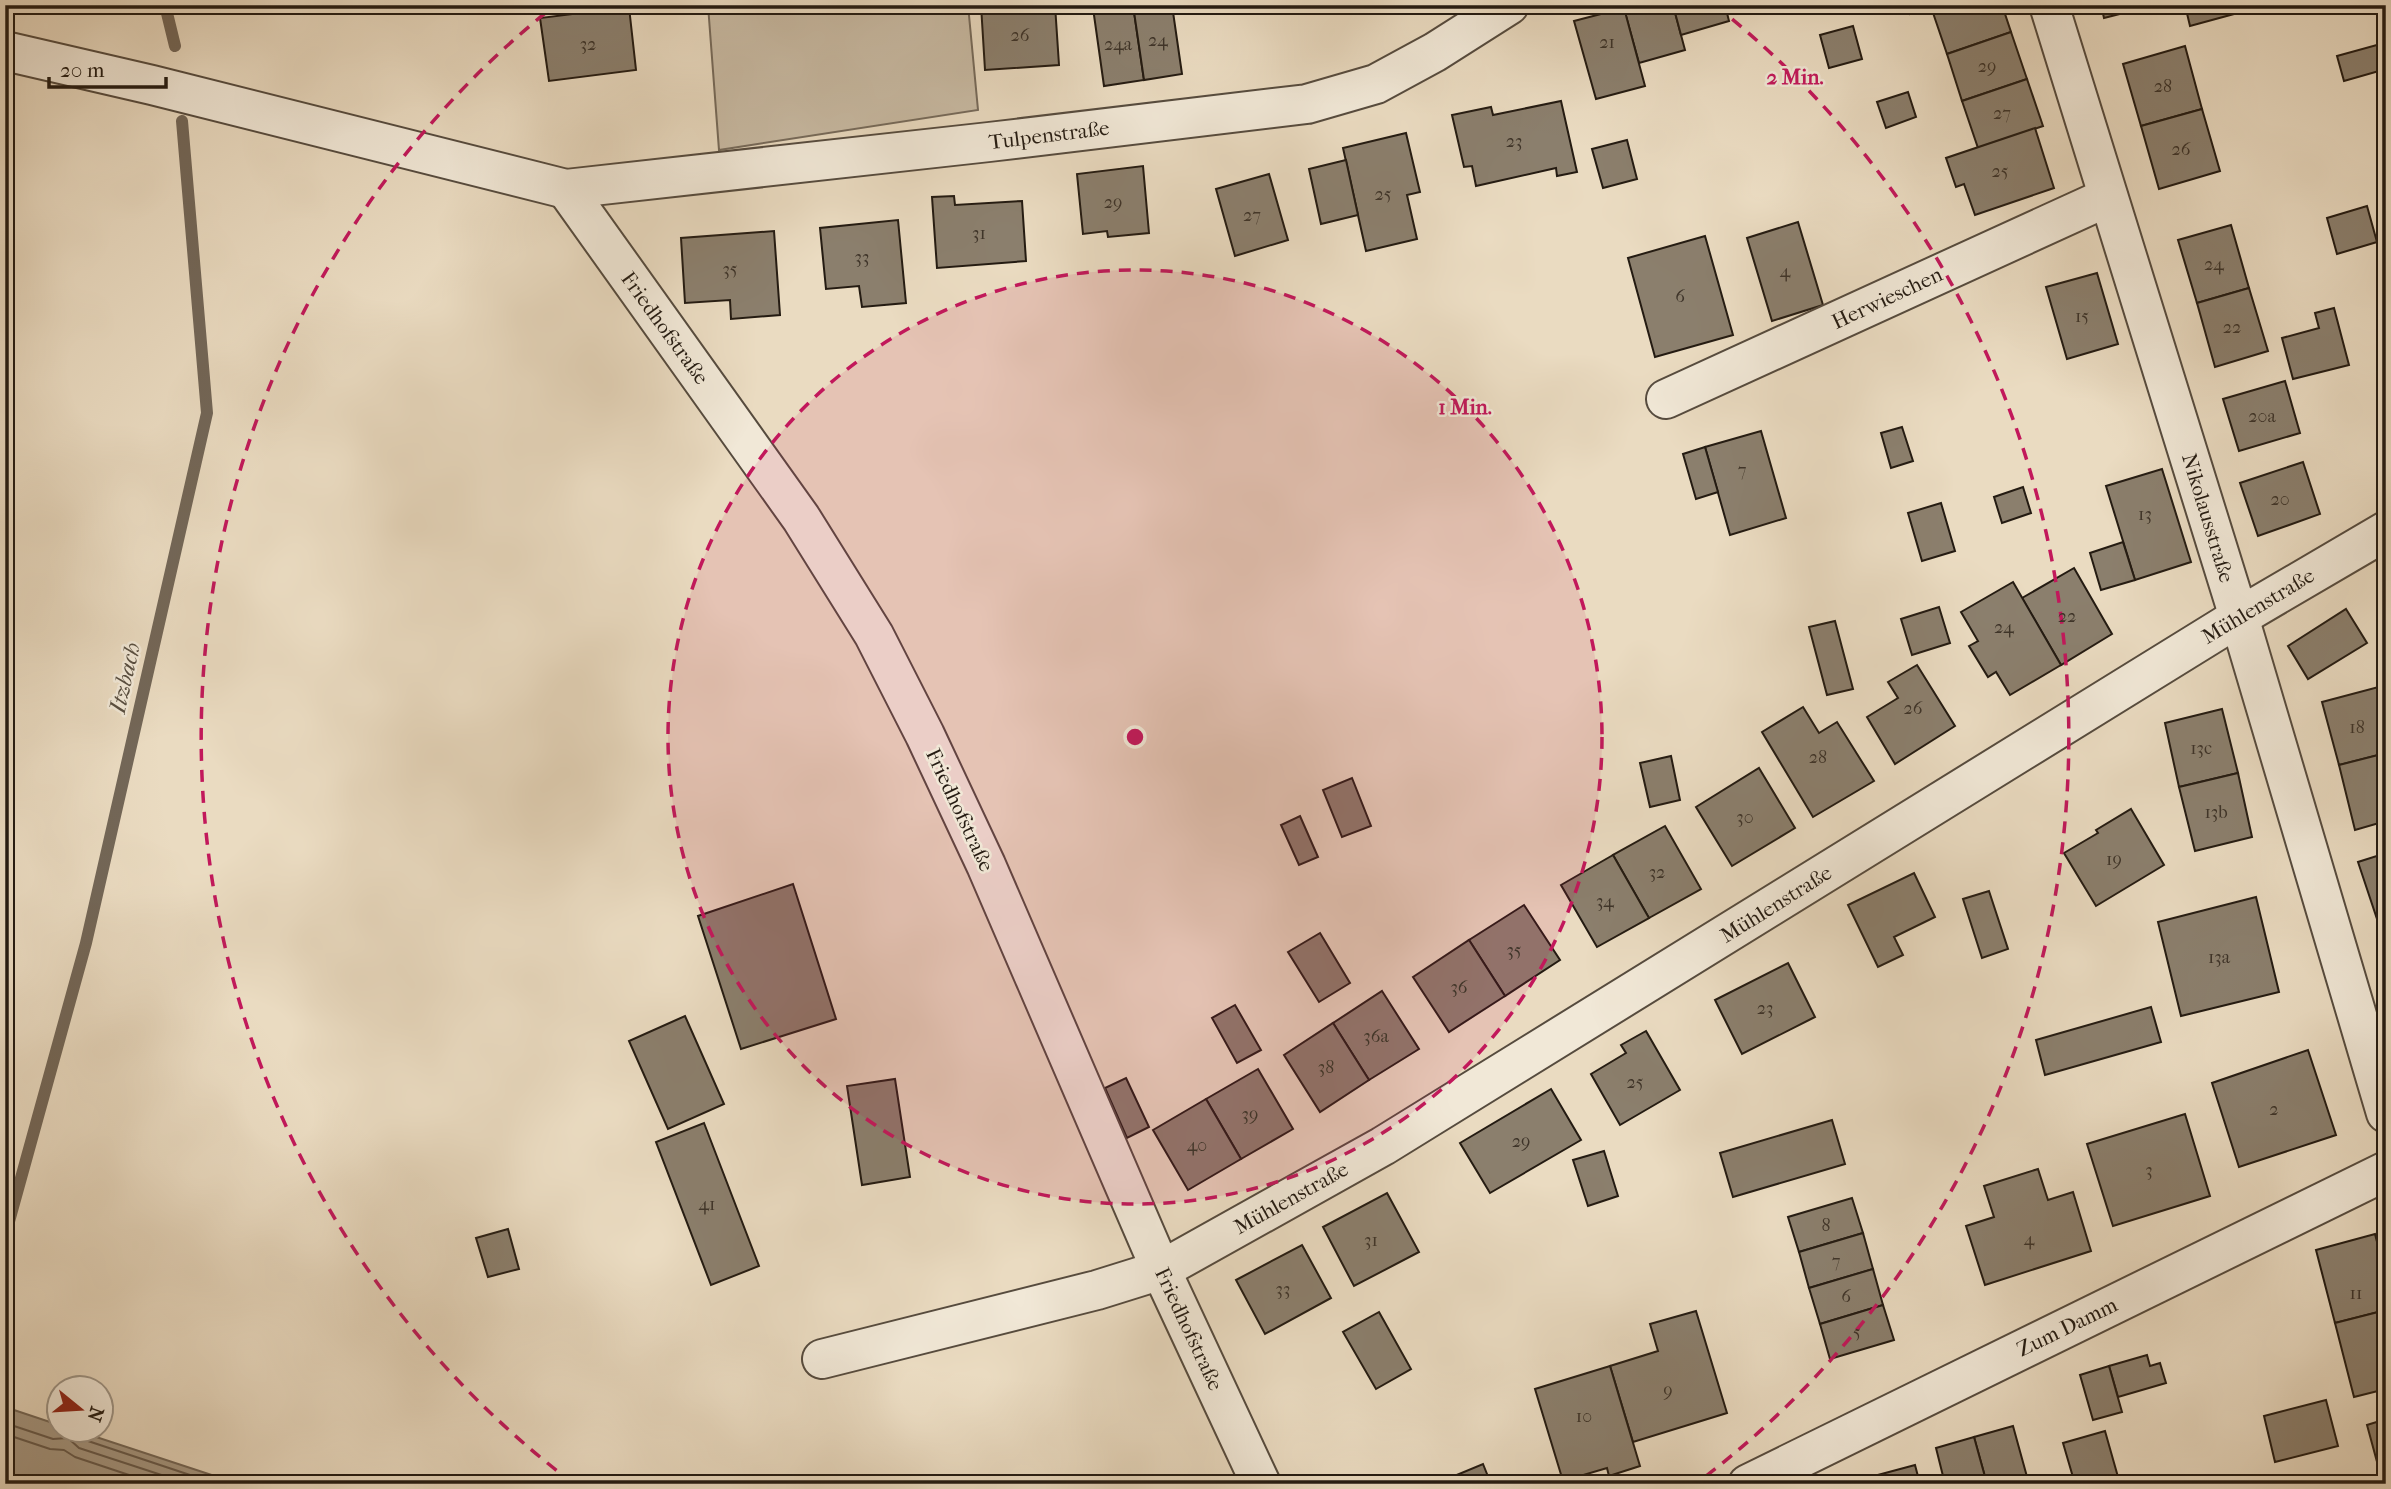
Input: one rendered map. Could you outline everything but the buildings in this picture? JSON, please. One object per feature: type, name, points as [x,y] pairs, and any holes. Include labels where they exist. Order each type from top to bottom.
[{"type":"street","name":"Tulpenstraße","points":[[566,189],[1003,141],[1307,104],[1377,84],[1435,52],[1509,5]]},
{"type":"street","name":"Nikolausstraße","points":[[2049,5],[2239,617],[2386,1113]]},
{"type":"street","points":[[5,51],[566,189]]},
{"type":"street","name":"Friedhofstraße","points":[[566,189],[801,518],[874,635],[986,864],[1161,1270],[1261,1484]]},
{"type":"street","name":"Herwieschen","points":[[1666,399],[2108,197]]},
{"type":"street","name":"Mühlenstraße","points":[[821,1359],[1097,1290],[1161,1270],[1383,1146],[2239,617],[2386,530]]},
{"type":"street","name":"Zum Damm","points":[[1748,1484],[2386,1171]]},
{"type":"shaded area","points":[[708,5],[968,5],[978,110],[719,150]]},
{"type":"water","points":[[5,1407],[46,1421],[46,1444],[116,1444],[239,1484],[5,1484]]},
{"type":"waterway","name":"Itzbach","points":[[165,5],[175,46]]},
{"type":"waterway","name":"Itzbach","points":[[5,1236],[86,943],[207,413],[182,121]]}]
